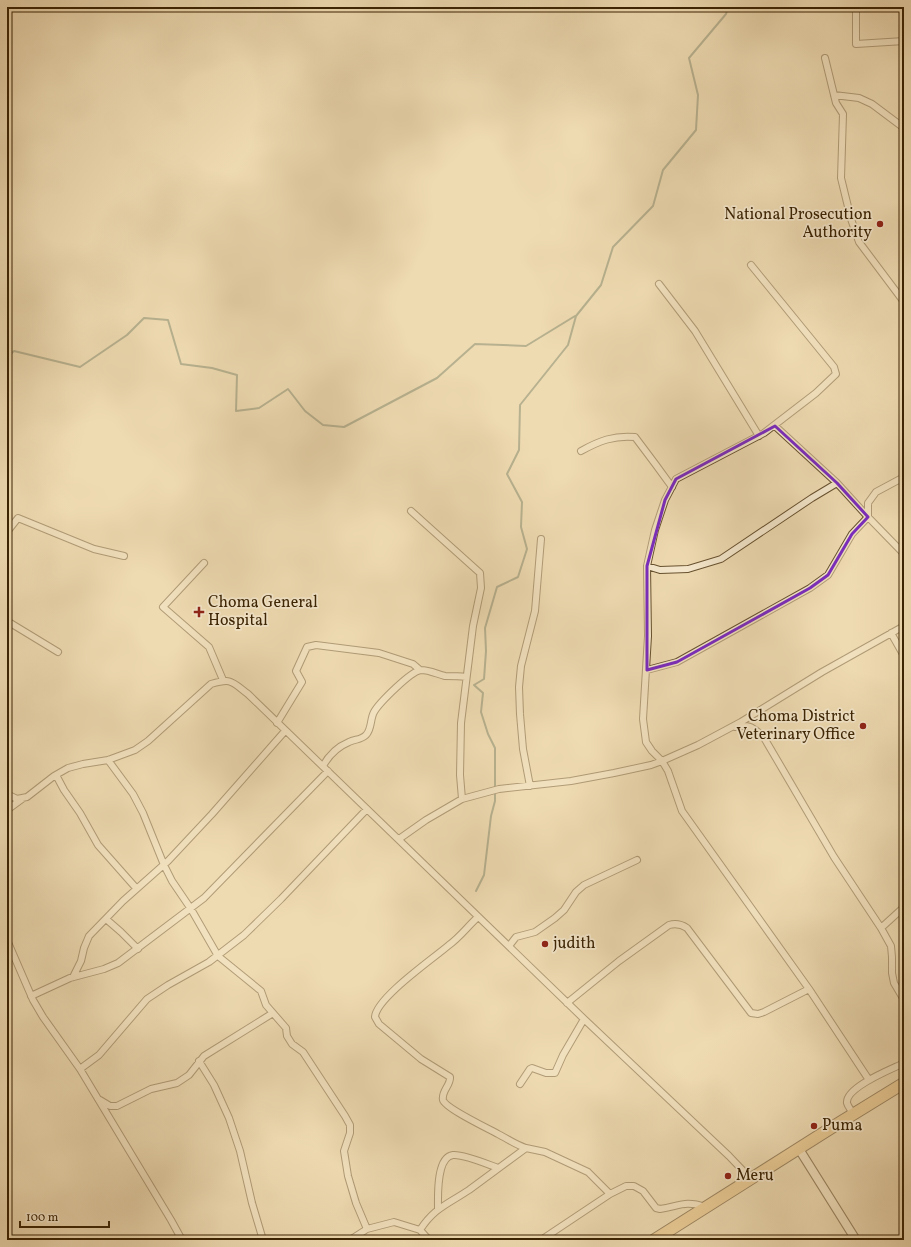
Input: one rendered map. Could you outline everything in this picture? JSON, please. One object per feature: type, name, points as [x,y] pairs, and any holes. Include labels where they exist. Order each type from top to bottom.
[{"type":"highway","points":[[654,1240],[904,1083]]},
{"type":"street","points":[[857,7],[856,44],[904,41]]},
{"type":"street","points":[[825,58],[836,103],[843,114],[841,178],[853,225],[859,242],[904,302]]},
{"type":"street","points":[[834,95],[859,98],[872,104],[904,128]]},
{"type":"street","points":[[752,265],[834,367],[836,374],[816,393],[775,426],[759,436],[676,479],[665,500],[655,530],[647,566],[648,636],[643,719],[646,742],[652,751],[662,761],[668,771],[682,811],[809,989],[869,1080]]},
{"type":"street","points":[[659,284],[695,331],[759,436]]},
{"type":"street","points":[[775,426],[837,483],[904,554]]},
{"type":"street","points":[[582,451],[598,442],[622,436],[634,437],[672,487]]},
{"type":"street","points":[[647,670],[677,662],[810,588],[828,575],[852,534],[868,517],[868,503],[876,492],[904,477]]},
{"type":"street","points":[[647,566],[660,570],[688,569],[722,558],[837,483]]},
{"type":"street","points":[[411,511],[480,573],[481,588],[473,626],[461,723],[460,775],[462,799]]},
{"type":"street","points":[[7,532],[18,518],[94,549],[124,556]]},
{"type":"street","points":[[530,786],[523,749],[519,687],[521,666],[535,611],[541,539]]},
{"type":"street","points":[[204,563],[163,607],[209,647],[223,680]]},
{"type":"street","points":[[7,621],[58,652]]},
{"type":"street","points":[[399,839],[426,820],[462,799],[499,789],[571,781],[651,765],[662,761],[698,745],[731,727],[822,672],[904,626]]},
{"type":"street","points":[[891,633],[904,656]]},
{"type":"street","points":[[277,723],[302,682],[296,671],[307,647],[316,645],[379,653],[413,664],[420,670],[444,675],[466,677]]},
{"type":"street","points":[[322,766],[329,756],[336,750],[349,742],[358,740],[365,736],[369,730],[373,714],[378,707],[407,678],[420,670]]},
{"type":"street","points":[[7,810],[68,768],[108,760],[135,750],[148,741],[211,684],[223,680],[231,681],[242,689],[328,771],[584,1019],[729,1156],[751,1179]]},
{"type":"street","points":[[731,727],[744,725],[752,727],[763,736],[834,857],[881,928],[890,946],[894,983],[904,1000]]},
{"type":"street","points":[[73,977],[81,961],[86,941],[89,936],[136,888],[164,865],[212,814],[285,731]]},
{"type":"street","points":[[108,760],[133,794],[143,813],[164,865],[178,891],[191,909],[218,956],[261,991],[266,1005],[286,1028],[287,1036],[292,1044],[303,1052],[350,1125],[350,1133],[344,1151],[348,1176],[356,1203],[367,1230]]},
{"type":"street","points":[[31,996],[73,977],[112,966],[138,949],[191,909],[204,898],[328,771]]},
{"type":"street","points":[[56,775],[96,842],[107,857],[136,888]]},
{"type":"street","points":[[7,794],[17,799],[22,799]]},
{"type":"street","points":[[80,1069],[99,1055],[147,999],[218,956],[257,924],[367,809]]},
{"type":"street","points":[[509,946],[516,937],[535,932],[555,918],[564,910],[576,892],[584,885],[637,860]]},
{"type":"street","points":[[881,928],[904,907]]},
{"type":"street","points":[[478,917],[450,945],[434,956],[395,990],[378,1008],[375,1017],[379,1024],[421,1059],[450,1077],[450,1081],[442,1098],[445,1104],[470,1121],[526,1148],[545,1152],[588,1172],[610,1194]]},
{"type":"street","points":[[106,919],[138,949]]},
{"type":"street","points":[[568,1003],[619,961],[669,925],[673,924],[682,925],[687,928],[751,1013],[758,1014],[764,1012],[809,989]]},
{"type":"street","points":[[7,940],[31,996],[80,1069],[182,1240]]},
{"type":"street","points":[[98,1099],[110,1106],[117,1106],[151,1089],[177,1083],[189,1075],[204,1056],[272,1013]]},
{"type":"street","points":[[520,1084],[532,1068],[546,1074],[556,1073],[563,1054],[584,1019]]},
{"type":"street","points":[[199,1061],[214,1085],[231,1125],[240,1151],[252,1203],[263,1240]]},
{"type":"street","points":[[853,1114],[848,1103],[849,1095],[855,1089],[869,1080],[904,1063]]},
{"type":"street","points":[[420,1230],[427,1219],[438,1209],[470,1189],[526,1148]]},
{"type":"street","points":[[799,1148],[856,1240]]},
{"type":"street","points":[[438,1209],[438,1179],[443,1165],[448,1157],[453,1155],[463,1157],[498,1168]]},
{"type":"street","points":[[541,1240],[610,1194],[626,1186],[634,1186],[643,1191],[656,1208],[660,1209],[684,1203],[706,1207]]},
{"type":"street","points":[[352,1240],[352,1238],[367,1230],[394,1222],[420,1230],[429,1240]]},
{"type":"highlighted area","points":[[775,426],[837,483],[868,517],[852,534],[828,575],[810,588],[677,662],[647,670],[647,566],[665,500],[676,479]]},
{"type":"waterway","points":[[476,891],[484,875],[491,816],[495,801],[495,748],[488,734],[481,712],[483,693],[474,685],[484,679],[486,651],[485,628],[497,587],[518,577],[527,549],[521,527],[522,502],[507,474],[519,450],[520,405],[568,345],[576,316],[601,285],[613,247],[653,206],[663,170],[696,130],[698,95],[689,58],[726,14],[728,7]]},
{"type":"waterway","points":[[7,357],[14,351],[80,367],[127,335],[144,318],[168,320],[181,364],[212,368],[237,375],[236,411],[259,408],[288,389],[305,411],[323,425],[344,427],[437,378],[475,344],[526,346],[575,316]]},
{"type":"place","name":"National Prosecution Authority","points":[[880,224]]},
{"type":"place","name":"Choma General Hospital","points":[[199,612]]},
{"type":"place","name":"Choma District Veterinary Office","points":[[863,726]]},
{"type":"place","name":"judith","points":[[545,944]]},
{"type":"place","name":"Puma","points":[[814,1126]]},
{"type":"place","name":"Meru","points":[[728,1176]]}]
